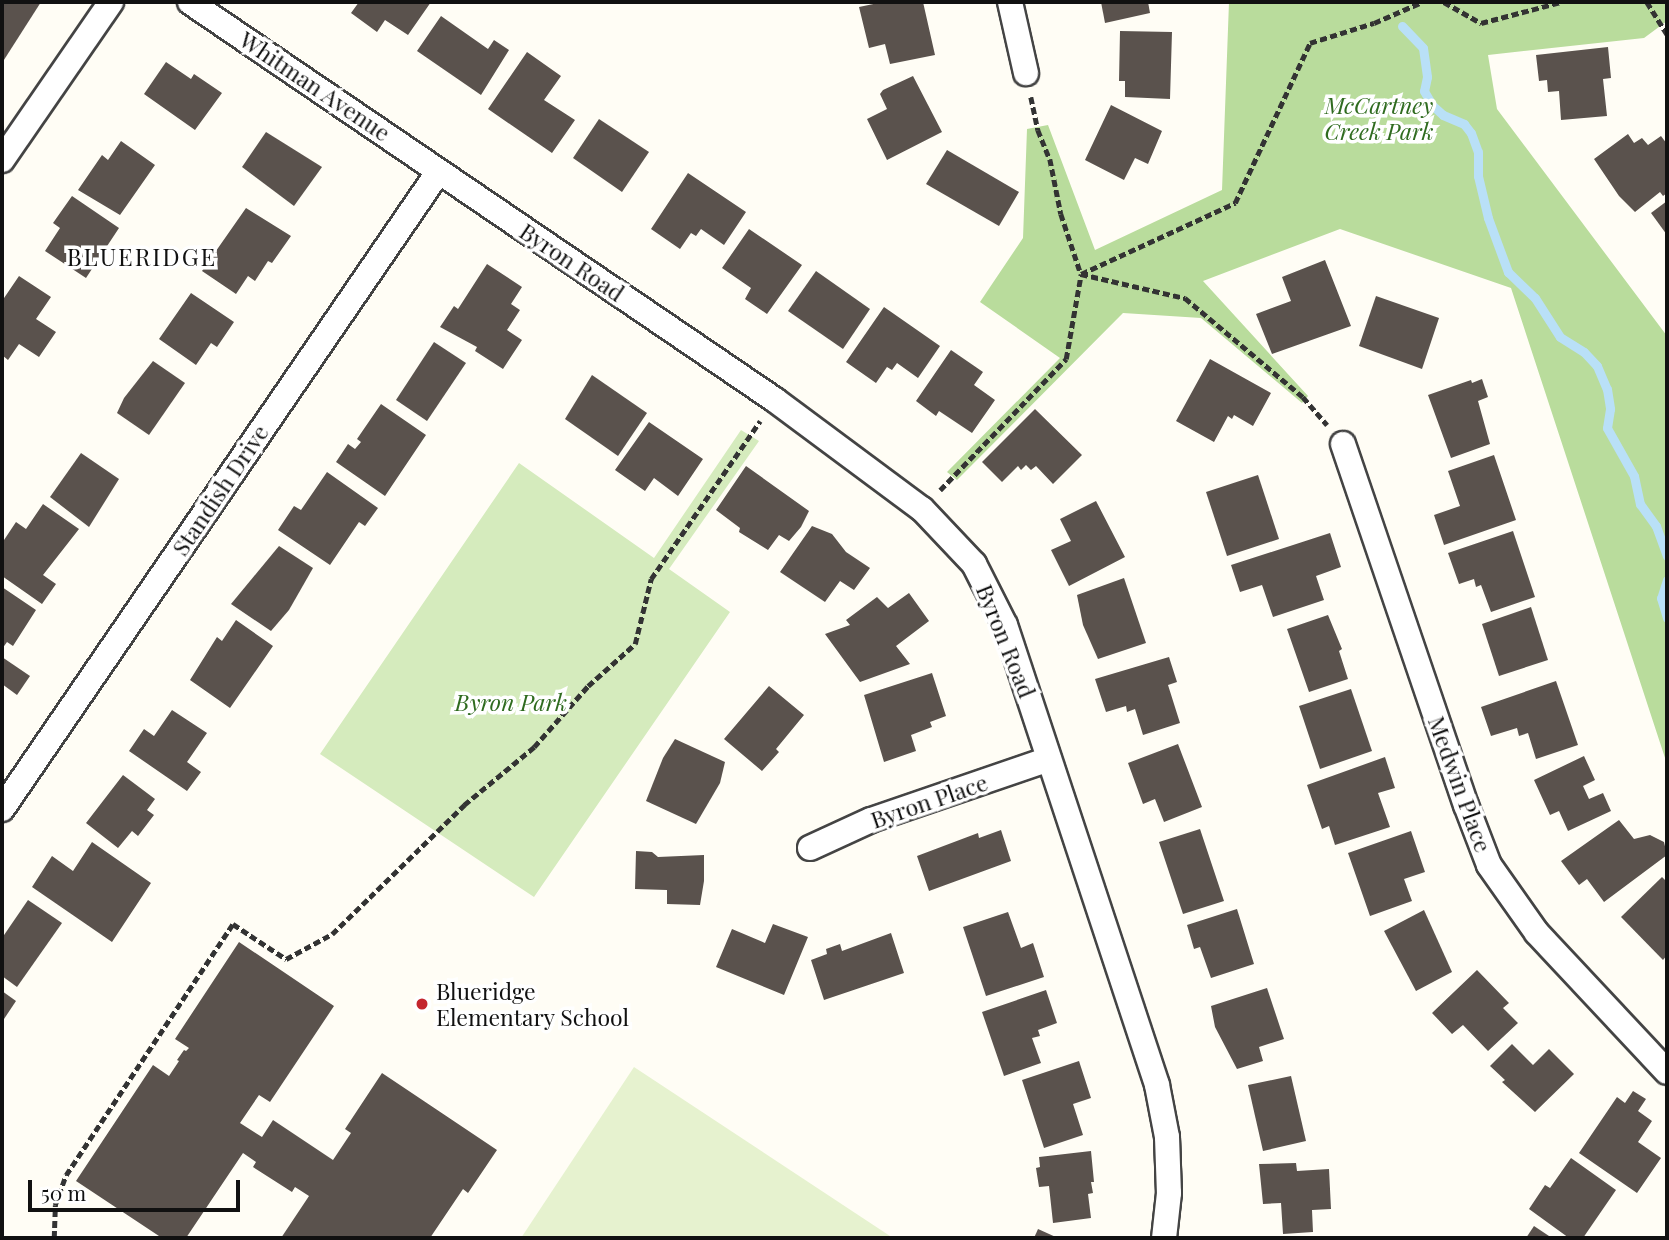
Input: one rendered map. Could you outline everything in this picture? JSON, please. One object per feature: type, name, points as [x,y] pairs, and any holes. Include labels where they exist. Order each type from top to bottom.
[{"type":"street","points":[[2,160],[111,2]]},
{"type":"street","name":"Whitman Avenue","points":[[190,2],[439,171]]},
{"type":"street","points":[[1010,2],[1026,73]]},
{"type":"street","name":"Byron Road","points":[[439,171],[775,400],[922,509],[974,564],[1005,625],[1157,1085],[1167,1137],[1169,1193],[1164,1238]]},
{"type":"street","name":"Standish Drive","points":[[2,809],[439,171]]},
{"type":"street","name":"Medwin Place","points":[[1343,444],[1489,865],[1537,933],[1667,1072]]},
{"type":"street","name":"Byron Place","points":[[810,848],[871,820],[1049,759]]},
{"type":"path","points":[[1081,274],[1236,203],[1310,43],[1374,23],[1422,2]]},
{"type":"path","points":[[1444,2],[1481,23],[1560,2]]},
{"type":"path","points":[[1647,2],[1667,34]]},
{"type":"path","points":[[922,509],[1066,359],[1081,274],[1062,214],[1050,159],[1038,130],[1026,73]]},
{"type":"path","points":[[1081,274],[1185,298],[1303,397],[1343,444]]},
{"type":"path","points":[[54,1238],[55,1205],[66,1175],[233,924],[286,959],[332,934],[464,805],[534,747],[588,686],[635,644],[652,579],[775,400]]},
{"type":"green space","name":"McCartney Creek Park","points":[[1229,2],[1667,2],[1667,21],[1644,38],[1488,55],[1497,109],[1667,336],[1667,764],[1511,288],[1340,229],[1203,281],[1308,396],[1302,403],[1201,318],[1123,313],[957,480],[947,472],[1060,358],[980,302],[1023,238],[1027,129],[1048,125],[1095,250],[1222,190]]},
{"type":"green space","name":"Byron Park","points":[[741,430],[759,441],[669,569],[730,612],[534,897],[320,754],[519,463],[654,558]]},
{"type":"green space","points":[[634,1067],[890,1236],[521,1238]]},
{"type":"building","points":[[2,2],[41,2],[2,63]]},
{"type":"building","points":[[359,2],[431,2],[408,35],[385,20],[377,32],[351,13]]},
{"type":"building","points":[[883,2],[923,2],[935,55],[890,64],[885,44],[869,48],[859,7]]},
{"type":"building","points":[[1101,2],[1148,2],[1150,13],[1105,23]]},
{"type":"building","points":[[441,16],[488,49],[494,40],[509,50],[481,95],[417,51]]},
{"type":"building","points":[[1120,31],[1172,32],[1170,99],[1125,97],[1125,81],[1119,81]]},
{"type":"building","points":[[1608,47],[1611,78],[1603,79],[1607,116],[1561,120],[1559,91],[1548,92],[1547,80],[1539,81],[1536,55]]},
{"type":"building","points":[[527,52],[561,76],[544,100],[575,120],[552,153],[488,109]]},
{"type":"building","points":[[166,62],[191,79],[194,74],[222,93],[195,130],[144,94]]},
{"type":"building","points":[[913,76],[942,132],[887,160],[867,119],[887,109],[880,94],[883,90]]},
{"type":"building","points":[[1111,105],[1162,131],[1148,164],[1135,158],[1124,180],[1085,160]]},
{"type":"building","points":[[599,119],[649,152],[622,192],[573,158]]},
{"type":"building","points":[[266,132],[322,167],[294,206],[242,167]]},
{"type":"building","points":[[1628,134],[1634,143],[1642,138],[1648,145],[1661,136],[1667,144],[1667,193],[1663,196],[1660,192],[1635,212],[1619,196],[1594,159]]},
{"type":"building","points":[[121,141],[155,165],[120,215],[78,190],[102,155],[108,160]]},
{"type":"building","points":[[947,150],[1019,192],[999,226],[926,184]]},
{"type":"building","points":[[688,173],[746,212],[724,245],[701,229],[696,236],[691,233],[680,249],[651,229]]},
{"type":"building","points":[[72,196],[119,228],[86,278],[45,251],[60,228],[53,223]]},
{"type":"building","points":[[1667,201],[1667,235],[1651,213]]},
{"type":"building","points":[[246,208],[291,236],[272,263],[268,261],[255,281],[248,276],[236,294],[202,271]]},
{"type":"building","points":[[749,229],[802,265],[767,314],[745,299],[751,288],[722,268]]},
{"type":"building","points":[[1325,260],[1351,326],[1272,354],[1256,314],[1291,301],[1282,277]]},
{"type":"building","points":[[487,264],[522,287],[511,304],[520,310],[507,330],[522,340],[503,369],[475,351],[477,347],[440,327],[454,306],[458,309]]},
{"type":"building","points":[[816,271],[870,309],[843,349],[788,311]]},
{"type":"building","points":[[19,276],[51,297],[36,319],[56,332],[39,357],[19,344],[8,360],[2,355],[2,301]]},
{"type":"building","points":[[191,293],[234,322],[217,347],[211,343],[196,365],[159,339]]},
{"type":"building","points":[[1376,296],[1439,318],[1422,369],[1359,346]]},
{"type":"building","points":[[884,307],[940,346],[918,378],[897,363],[892,370],[887,367],[876,383],[846,362]]},
{"type":"building","points":[[434,342],[466,363],[427,421],[396,400]]},
{"type":"building","points":[[951,350],[983,372],[974,385],[995,400],[972,433],[939,411],[936,416],[916,401]]},
{"type":"building","points":[[1210,359],[1271,393],[1253,426],[1234,415],[1232,419],[1228,416],[1214,442],[1176,421]]},
{"type":"building","points":[[153,361],[185,383],[149,435],[117,413],[124,398]]},
{"type":"building","points":[[592,375],[647,413],[618,456],[565,419]]},
{"type":"building","points":[[1482,379],[1488,397],[1478,401],[1490,444],[1451,458],[1428,395],[1471,380],[1472,383]]},
{"type":"building","points":[[381,404],[426,435],[385,496],[336,462],[348,444],[355,449],[361,442],[357,439]]},
{"type":"building","points":[[1035,409],[1082,455],[1053,484],[1036,466],[1031,470],[1026,465],[1021,470],[1018,466],[1002,482],[982,462]]},
{"type":"building","points":[[649,422],[703,459],[678,496],[654,478],[645,491],[615,470]]},
{"type":"building","points":[[81,453],[119,479],[89,527],[50,497]]},
{"type":"building","points":[[1494,455],[1516,520],[1444,545],[1434,515],[1460,506],[1448,471]]},
{"type":"building","points":[[746,466],[809,511],[801,527],[789,541],[779,535],[768,550],[739,532],[740,528],[716,510]]},
{"type":"building","points":[[327,472],[378,508],[365,526],[359,522],[330,565],[278,530],[294,506],[301,510]]},
{"type":"building","points":[[1258,475],[1279,539],[1227,556],[1206,492]]},
{"type":"building","points":[[1096,501],[1125,557],[1069,586],[1051,550],[1071,541],[1060,519]]},
{"type":"building","points":[[43,504],[79,529],[43,575],[56,584],[42,604],[2,576],[2,543],[16,522],[26,529]]},
{"type":"building","points":[[812,526],[832,534],[846,552],[870,568],[854,590],[840,581],[825,602],[780,572]]},
{"type":"building","points":[[1513,531],[1535,597],[1491,612],[1481,585],[1476,587],[1474,579],[1459,584],[1448,553]]},
{"type":"building","points":[[1330,533],[1341,567],[1316,576],[1324,600],[1273,617],[1262,585],[1240,592],[1231,565]]},
{"type":"building","points":[[279,546],[313,568],[289,610],[271,631],[231,604]]},
{"type":"building","points":[[1124,578],[1146,643],[1098,659],[1083,625],[1077,595]]},
{"type":"building","points":[[2,587],[36,610],[13,646],[7,642],[2,649]]},
{"type":"building","points":[[909,593],[929,621],[896,646],[910,664],[860,682],[825,634],[850,625],[846,620],[877,597],[888,608]]},
{"type":"building","points":[[1531,607],[1548,660],[1499,676],[1482,624]]},
{"type":"building","points":[[1328,615],[1342,649],[1339,651],[1348,679],[1309,692],[1287,629]]},
{"type":"building","points":[[236,620],[273,646],[230,708],[190,680],[217,637],[222,641]]},
{"type":"building","points":[[2,657],[30,676],[17,695],[2,684]]},
{"type":"building","points":[[1169,657],[1177,682],[1168,685],[1180,723],[1143,735],[1135,709],[1127,712],[1126,706],[1106,712],[1095,679]]},
{"type":"building","points":[[932,673],[946,716],[930,722],[932,727],[911,735],[916,751],[884,762],[864,695]]},
{"type":"building","points":[[1556,681],[1578,745],[1536,759],[1528,733],[1519,736],[1517,728],[1491,736],[1481,707]]},
{"type":"building","points":[[769,686],[804,715],[776,749],[779,752],[762,771],[724,739]]},
{"type":"building","points":[[1351,689],[1372,751],[1320,769],[1299,706]]},
{"type":"building","points":[[172,710],[207,733],[187,762],[201,772],[187,791],[129,751],[144,729],[154,736]]},
{"type":"building","points":[[675,739],[725,762],[720,783],[696,824],[646,801],[663,758]]},
{"type":"building","points":[[1178,744],[1202,807],[1164,822],[1155,799],[1143,804],[1128,763]]},
{"type":"building","points":[[1584,756],[1595,780],[1583,786],[1589,799],[1603,793],[1611,811],[1568,831],[1559,811],[1550,815],[1534,780]]},
{"type":"building","points":[[1385,757],[1395,788],[1378,793],[1390,827],[1335,845],[1329,826],[1322,829],[1307,785]]},
{"type":"building","points":[[123,775],[155,799],[147,810],[154,815],[138,836],[132,831],[118,848],[86,823]]},
{"type":"building","points":[[1619,820],[1634,839],[1650,835],[1664,842],[1667,855],[1604,902],[1587,879],[1579,885],[1561,861]]},
{"type":"building","points":[[1200,829],[1224,901],[1183,914],[1159,842]]},
{"type":"building","points":[[1001,830],[1011,861],[929,891],[917,856],[978,833],[979,838]]},
{"type":"building","points":[[1411,831],[1425,872],[1404,879],[1412,901],[1370,916],[1348,853]]},
{"type":"building","points":[[92,842],[151,883],[112,942],[32,887],[52,856],[73,871]]},
{"type":"building","points":[[636,851],[652,852],[658,857],[704,855],[700,905],[667,904],[667,890],[635,889]]},
{"type":"building","points":[[1662,877],[1667,882],[1667,955],[1663,960],[1621,917]]},
{"type":"building","points":[[28,900],[62,923],[17,987],[2,976],[2,938]]},
{"type":"building","points":[[1237,909],[1254,964],[1211,978],[1200,947],[1194,949],[1187,925]]},
{"type":"building","points":[[1424,910],[1452,972],[1416,991],[1384,931]]},
{"type":"building","points":[[1008,912],[1021,948],[1033,943],[1044,977],[986,996],[963,927]]},
{"type":"building","points":[[773,924],[808,937],[784,995],[716,967],[732,929],[765,943]]},
{"type":"building","points":[[891,933],[904,973],[824,1000],[811,960],[827,954],[826,949],[840,944],[842,951]]},
{"type":"building","points":[[239,942],[334,1006],[270,1102],[259,1095],[240,1123],[262,1137],[273,1120],[333,1160],[351,1133],[345,1129],[382,1073],[497,1150],[468,1193],[463,1189],[430,1238],[281,1238],[309,1196],[295,1187],[292,1192],[253,1167],[256,1162],[243,1153],[186,1238],[162,1238],[76,1181],[153,1065],[169,1076],[184,1050],[189,1048],[175,1039]]},
{"type":"building","points":[[1477,970],[1509,1003],[1503,1008],[1518,1023],[1488,1051],[1463,1025],[1452,1034],[1432,1013]]},
{"type":"building","points":[[1267,988],[1284,1039],[1259,1047],[1263,1061],[1237,1069],[1215,1027],[1211,1006]]},
{"type":"building","points":[[1046,990],[1057,1023],[1038,1030],[1040,1036],[1032,1038],[1041,1063],[1004,1076],[982,1012]]},
{"type":"building","points":[[2,991],[16,1001],[2,1022]]},
{"type":"building","points":[[1512,1044],[1533,1065],[1549,1049],[1574,1074],[1535,1112],[1502,1082],[1505,1080],[1490,1066]]},
{"type":"building","points":[[1079,1061],[1091,1098],[1073,1104],[1083,1135],[1044,1148],[1022,1080]]},
{"type":"building","points":[[1291,1076],[1306,1141],[1263,1151],[1248,1085]]},
{"type":"building","points":[[1633,1091],[1646,1099],[1638,1111],[1652,1121],[1638,1142],[1661,1158],[1637,1193],[1579,1153],[1617,1097],[1625,1103]]},
{"type":"building","points":[[1091,1151],[1094,1182],[1091,1182],[1093,1193],[1088,1194],[1091,1218],[1053,1223],[1049,1186],[1039,1187],[1036,1168],[1040,1167],[1039,1157]]},
{"type":"building","points":[[1571,1158],[1616,1190],[1583,1238],[1569,1238],[1529,1209],[1545,1185],[1550,1188]]},
{"type":"building","points":[[1296,1163],[1297,1171],[1329,1169],[1331,1209],[1312,1210],[1313,1232],[1283,1234],[1281,1203],[1263,1204],[1259,1164]]},
{"type":"building","points":[[1534,1226],[1552,1238],[1526,1238]]},
{"type":"building","points":[[1038,1229],[1058,1238],[1034,1238]]},
{"type":"waterway","points":[[1402,26],[1423,48],[1427,77],[1424,91],[1432,105],[1443,115],[1464,124],[1471,133],[1478,152],[1478,176],[1488,218],[1508,272],[1535,298],[1560,337],[1584,352],[1597,366],[1607,389],[1610,409],[1607,428],[1634,476],[1640,504],[1656,526],[1667,556]]},
{"type":"waterway","points":[[1667,580],[1661,598],[1667,618]]},
{"type":"place","name":"Blueridge Elementary School","points":[[422,1004]]},
{"type":"district","name":"BLUERIDGE","points":[[142,257]]}]
